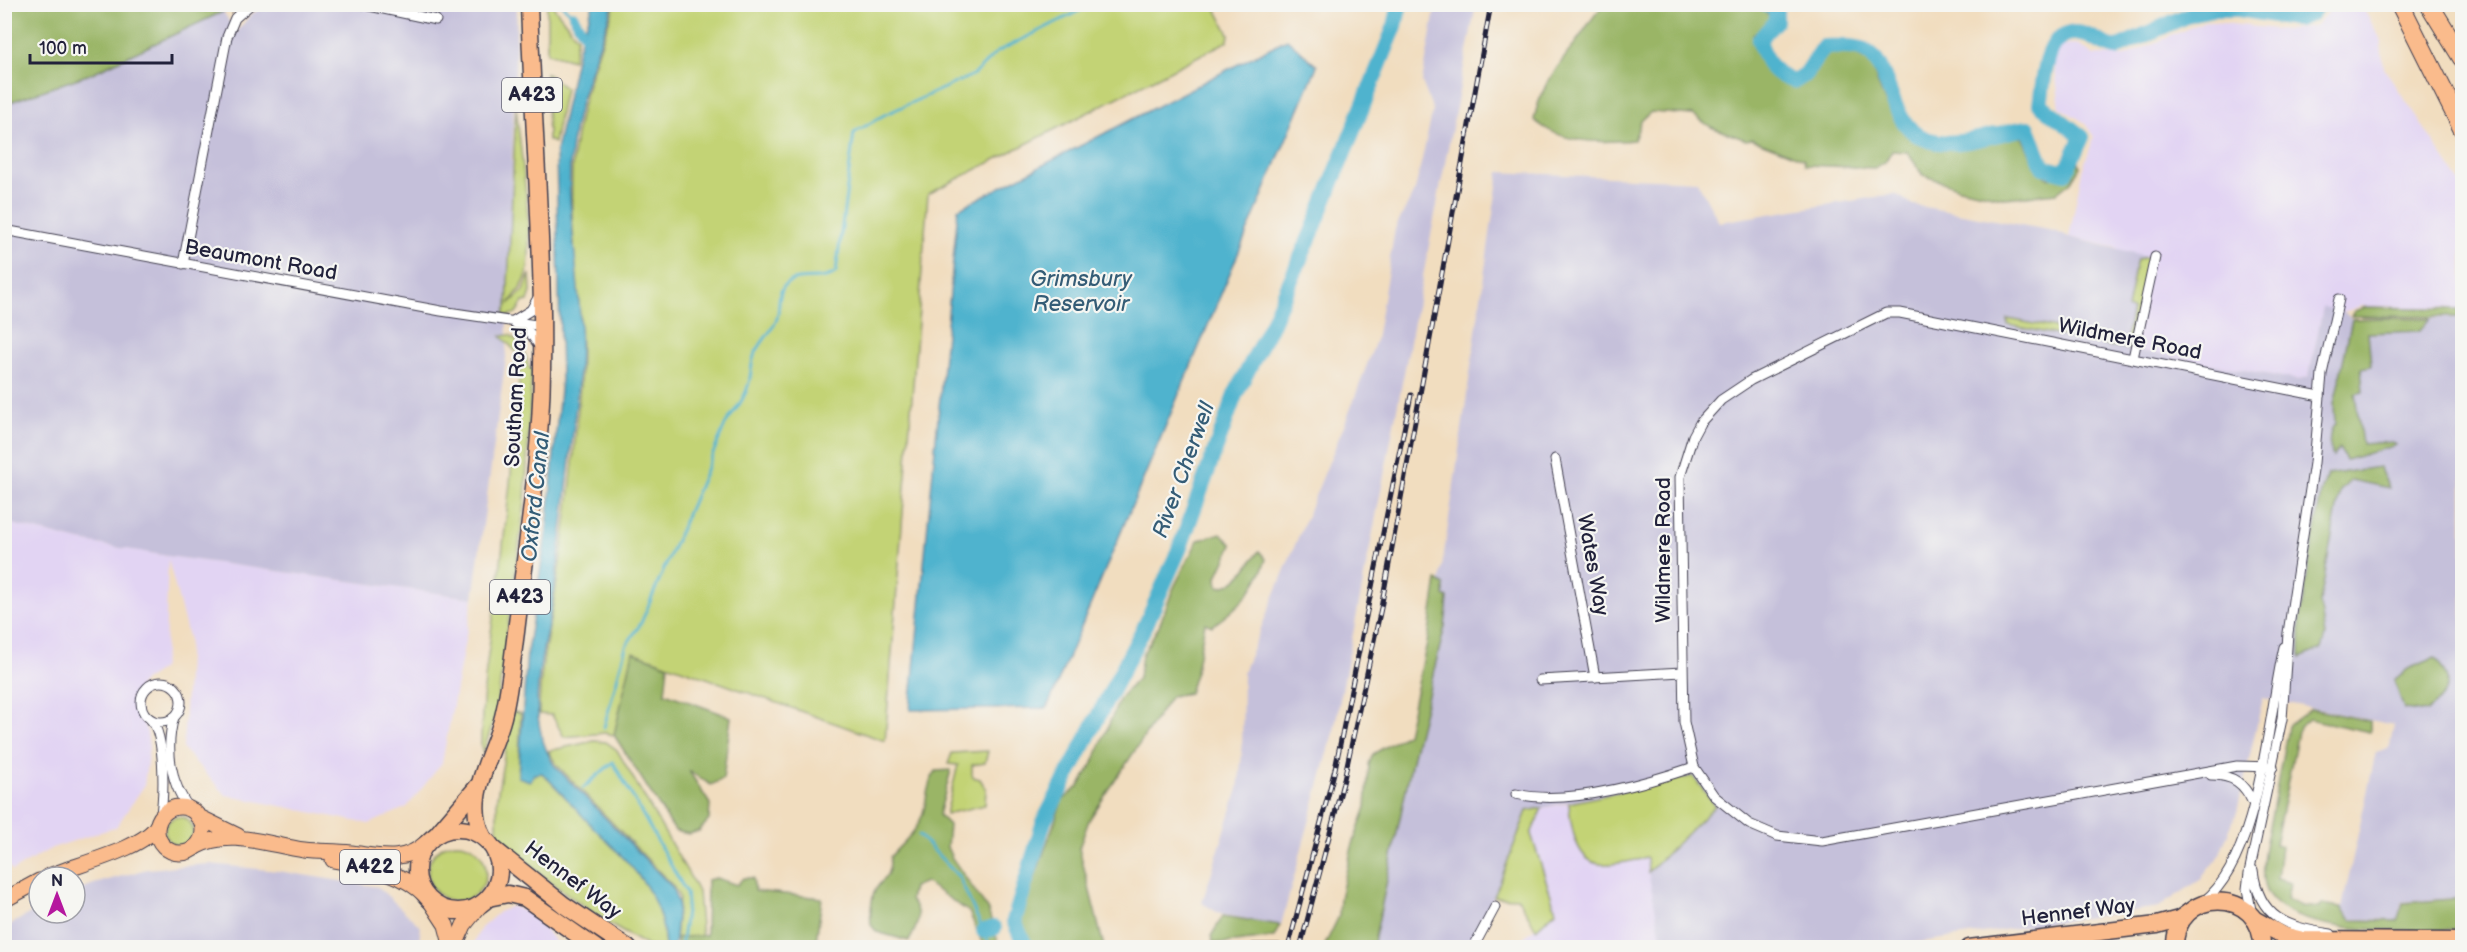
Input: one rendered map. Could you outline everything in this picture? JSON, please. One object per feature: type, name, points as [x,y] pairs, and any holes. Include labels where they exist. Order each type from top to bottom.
[{"type":"highway","name":"Southam Road","points":[[489,843],[477,818],[478,786],[500,729],[510,680],[536,464],[542,352],[542,287],[529,4]]},
{"type":"highway","points":[[2400,4],[2463,108]]},
{"type":"highway","points":[[2400,4],[2463,128]]},
{"type":"highway","points":[[2429,4],[2463,58]]},
{"type":"highway","name":"Southam Road","points":[[432,838],[478,786]]},
{"type":"highway","points":[[467,829],[489,843],[499,869],[494,889],[484,901],[460,911],[449,910],[428,898],[417,876],[417,865],[432,838],[447,830],[467,829]]},
{"type":"highway","name":"Hennef Way","points":[[489,843],[564,904],[628,948]]},
{"type":"highway","name":"Hennef Way","points":[[484,901],[508,894],[525,898],[596,948]]},
{"type":"highway","name":"Hennef Way","points":[[1969,948],[2157,925],[2179,919],[2193,909],[2223,901],[2239,906],[2253,918]]},
{"type":"highway","points":[[2175,948],[2179,926],[2193,909]]},
{"type":"highway","points":[[2253,918],[2293,938],[2463,941]]},
{"type":"highway","points":[[2253,918],[2262,935],[2262,948]]},
{"type":"main road","points":[[81,865],[123,850],[149,835],[174,808],[194,813],[202,828],[200,842],[189,851],[175,853],[152,849],[123,850]]},
{"type":"main road","name":"A422","points":[[194,813],[246,839]]},
{"type":"main road","points":[[159,822],[158,838],[162,845],[175,853]]},
{"type":"main road","name":"A422","points":[[195,848],[216,839],[246,839],[308,851],[391,858],[413,853],[432,838]]},
{"type":"main road","name":"A422","points":[[308,851],[330,860],[391,873],[413,884],[428,898]]},
{"type":"main road","points":[[4,900],[27,888]]},
{"type":"main road","points":[[428,898],[446,925],[453,948]]},
{"type":"main road","points":[[453,948],[464,925],[484,901]]},
{"type":"street","points":[[183,264],[227,37],[235,18],[251,4]]},
{"type":"street","points":[[360,4],[436,20]]},
{"type":"street","name":"Beaumont Road","points":[[4,230],[183,264],[543,326]]},
{"type":"street","points":[[2133,358],[2155,257]]},
{"type":"street","points":[[511,321],[531,310],[542,287]]},
{"type":"street","points":[[2193,909],[2220,886],[2230,871],[2253,803],[2288,633],[2314,463],[2326,349],[2339,299]]},
{"type":"street","name":"Wildmere Road","points":[[2273,767],[2237,766],[1834,839],[1809,841],[1777,836],[1735,816],[1714,796],[1694,766],[1685,729],[1682,672],[1680,477],[1687,449],[1700,423],[1734,391],[1886,313],[1900,313],[2320,396]]},
{"type":"street","name":"Beaumont Road","points":[[511,321],[530,333],[542,352]]},
{"type":"street","name":"Wates Way","points":[[1555,459],[1595,677]]},
{"type":"street","points":[[2253,918],[2247,889],[2251,856],[2273,767],[2285,694],[2288,633]]},
{"type":"street","points":[[1540,680],[1682,672]]},
{"type":"street","points":[[159,822],[163,792],[157,729],[142,709],[142,697],[149,686],[160,682],[172,686],[179,693],[181,705],[174,717],[170,742],[173,772],[180,795],[194,813]]},
{"type":"street","points":[[151,719],[163,722],[174,717]]},
{"type":"street","points":[[1516,794],[1550,798],[1570,796],[1663,777],[1694,766]]},
{"type":"street","name":"Wildmere Road","points":[[2196,775],[2231,777],[2247,790],[2253,803]]},
{"type":"street","points":[[2251,856],[2260,900],[2280,920],[2310,930],[2381,941]]},
{"type":"street","points":[[1473,948],[1495,907]]},
{"type":"street","points":[[1253,948],[1263,946],[1279,948]]},
{"type":"shaded area","points":[[268,5],[517,5],[506,358],[473,598],[168,556],[80,541],[5,522],[4,104],[90,74],[223,11],[236,33],[251,14]]},
{"type":"shaded area","points":[[1436,5],[1476,5],[1334,731],[1281,925],[1220,914],[1202,903],[1238,789],[1242,754],[1243,672],[1349,413],[1376,340],[1395,229],[1415,190],[1433,110],[1422,82]]},
{"type":"shaded area","points":[[2335,5],[2361,5],[2380,38],[2384,68],[2462,185],[2462,308],[2361,306],[2344,312],[2323,308],[2309,376],[2298,380],[2129,349],[2117,248],[2069,237],[2082,171],[2094,137],[2084,122],[2060,108],[2054,61],[2062,46],[2078,44],[2094,55],[2125,56],[2205,21],[2284,30],[2315,26]]},
{"type":"shaded area","points":[[1499,172],[1697,181],[1719,222],[1895,194],[1914,205],[2054,231],[2069,237],[2150,257],[2130,349],[2298,380],[2309,376],[2323,307],[2344,312],[2351,318],[2462,318],[2462,897],[2402,902],[2397,920],[2351,919],[2342,907],[2376,752],[2389,748],[2394,725],[2263,698],[2237,812],[2219,856],[2200,880],[2159,907],[1887,947],[1663,947],[1648,872],[1715,806],[1692,776],[1527,811],[1494,897],[1469,947],[1366,948],[1437,602]]},
{"type":"shaded area","points":[[5,522],[80,541],[168,556],[473,598],[442,763],[407,807],[369,824],[226,795],[183,749],[189,640],[168,559],[165,653],[162,669],[142,682],[134,697],[147,732],[149,747],[144,786],[116,827],[52,848],[12,871],[7,863],[5,864]]},
{"type":"shaded area","points":[[1569,803],[1573,830],[1601,865],[1647,857],[1663,947],[1511,948],[1556,911],[1531,834],[1542,808]]},
{"type":"shaded area","points":[[209,864],[278,871],[378,887],[421,927],[418,947],[5,947],[5,928],[27,915],[27,925],[87,925],[87,887],[147,869]]},
{"type":"shaded area","points":[[512,906],[535,916],[556,943],[545,948],[471,948],[481,928],[499,912]]},
{"type":"green space","points":[[4,5],[237,5],[90,74],[5,104]]},
{"type":"green space","points":[[547,5],[552,5],[577,37],[573,60],[547,53]]},
{"type":"green space","points":[[615,5],[1214,5],[1229,34],[1228,41],[928,194],[885,741],[633,652],[614,735],[605,733],[564,737],[552,715],[539,714],[543,661],[562,551],[574,456],[580,385],[580,331],[572,198],[574,150],[582,107]]},
{"type":"green space","points":[[1604,5],[1749,5],[1759,7],[1772,20],[1753,34],[1754,41],[1767,68],[1781,81],[1789,84],[1802,81],[1813,70],[1825,51],[1837,50],[1850,53],[1872,64],[1884,97],[1901,125],[1913,136],[1927,143],[1943,147],[1962,147],[2022,137],[2037,168],[2047,178],[2068,174],[2078,160],[2080,167],[2071,182],[2057,193],[2006,198],[1959,188],[1923,175],[1907,152],[1892,151],[1885,162],[1875,168],[1805,165],[1804,159],[1752,139],[1746,140],[1711,127],[1693,115],[1651,112],[1641,121],[1634,140],[1607,142],[1568,138],[1556,134],[1534,120],[1540,98],[1550,78],[1592,18]]},
{"type":"green space","points":[[546,73],[565,88],[554,143],[548,140]]},
{"type":"green space","points":[[516,107],[529,246],[525,280],[509,304],[524,290],[530,274],[531,292],[528,301],[523,302],[516,313],[508,316],[504,314],[507,306]]},
{"type":"green space","points":[[2150,257],[2132,347],[2129,349],[2104,345],[2102,343],[2104,335],[2126,339],[2132,310],[2127,308],[2137,259]]},
{"type":"green space","points":[[2366,307],[2462,309],[2462,317],[2351,316],[2354,311]]},
{"type":"green space","points":[[2008,319],[2078,332],[2073,338],[2008,325]]},
{"type":"green space","points":[[2352,319],[2430,319],[2420,331],[2368,333],[2371,366],[2361,368],[2363,392],[2355,394],[2362,444],[2393,442],[2396,445],[2346,460],[2339,448],[2333,457],[2329,440],[2335,424],[2334,404]]},
{"type":"green space","points":[[510,335],[520,345],[529,368],[532,368],[525,502],[496,713],[483,753],[481,725],[485,681],[515,437],[521,357],[501,336]]},
{"type":"green space","points":[[2379,467],[2389,488],[2351,480],[2340,491],[2320,602],[2325,636],[2321,649],[2300,658],[2300,618],[2321,493],[2327,475]]},
{"type":"green space","points":[[1221,533],[1232,545],[1217,577],[1218,587],[1237,579],[1259,551],[1266,559],[1262,570],[1252,589],[1238,605],[1212,626],[1205,623],[1196,671],[1189,693],[1171,696],[1089,820],[1079,848],[1104,947],[1032,947],[1019,922],[1062,801],[1080,785],[1092,765],[1120,698],[1139,677],[1142,655],[1159,626],[1174,587],[1198,540]]},
{"type":"green space","points":[[1437,580],[1444,585],[1444,596],[1448,598],[1445,626],[1414,751],[1374,942],[1377,947],[1324,947],[1339,916],[1340,898],[1352,847],[1366,807],[1369,764],[1373,754],[1407,734],[1428,638]]},
{"type":"green space","points":[[633,652],[668,665],[665,693],[731,717],[723,779],[711,785],[689,771],[710,804],[709,820],[699,831],[689,834],[675,831],[614,735]]},
{"type":"green space","points":[[2435,658],[2446,674],[2447,687],[2444,693],[2427,712],[2404,709],[2394,680],[2408,669]]},
{"type":"green space","points":[[2311,709],[2370,721],[2370,732],[2309,719],[2299,727],[2275,844],[2281,846],[2277,879],[2290,883],[2287,899],[2301,906],[2320,908],[2322,904],[2341,907],[2351,920],[2397,921],[2403,903],[2462,898],[2462,929],[2349,928],[2317,922],[2290,913],[2271,899],[2263,879],[2263,861],[2288,726]]},
{"type":"green space","points":[[512,711],[521,714],[518,777],[542,773],[636,870],[651,891],[662,920],[665,947],[649,947],[609,924],[549,881],[497,837],[497,797]]},
{"type":"green space","points":[[594,741],[606,742],[617,750],[691,878],[698,892],[702,938],[675,941],[679,897],[673,886],[556,764],[548,751]]},
{"type":"green space","points":[[988,751],[985,763],[972,765],[972,777],[980,779],[986,789],[985,805],[946,814],[958,765],[948,764],[952,753]]},
{"type":"green space","points":[[951,770],[939,815],[949,825],[947,847],[952,858],[988,910],[999,947],[984,947],[969,912],[925,882],[913,887],[910,900],[917,910],[918,920],[909,941],[877,932],[871,925],[873,896],[886,876],[890,857],[919,822],[930,782],[936,771]]},
{"type":"green space","points":[[1693,776],[1715,806],[1648,872],[1647,858],[1617,864],[1600,864],[1585,856],[1579,849],[1571,821],[1569,803]]},
{"type":"green space","points":[[1542,808],[1531,834],[1556,911],[1536,929],[1518,898],[1494,897],[1527,811]]},
{"type":"green space","points":[[179,817],[189,821],[193,831],[189,841],[179,845],[169,841],[165,831],[169,821]]},
{"type":"green space","points":[[451,843],[463,843],[478,851],[486,866],[486,878],[478,893],[463,901],[451,901],[436,893],[428,878],[428,866],[436,851]]},
{"type":"green space","points":[[716,878],[737,885],[743,878],[753,878],[755,891],[822,898],[816,941],[805,948],[677,947],[677,938],[706,935],[707,880]]},
{"type":"green space","points":[[1223,916],[1280,925],[1274,937],[1213,943],[1211,936]]},
{"type":"water","points":[[593,5],[613,5],[584,91],[572,143],[570,188],[579,301],[579,375],[560,549],[538,685],[537,706],[539,726],[554,765],[672,887],[678,903],[674,947],[665,947],[657,909],[641,878],[630,865],[542,773],[534,774],[530,781],[518,777],[527,652],[547,530],[561,379],[556,151],[578,49]]},
{"type":"water","name":"Grimsbury Reservoir","points":[[1287,39],[1317,66],[1047,708],[910,710],[958,209]]},
{"type":"waterway","points":[[561,4],[573,15]]},
{"type":"waterway","points":[[604,727],[626,646],[641,623],[726,423],[745,394],[754,356],[774,325],[784,286],[795,280],[824,277],[836,272],[854,133],[884,115],[973,75],[997,52],[1083,9],[1100,4]]},
{"type":"waterway","name":"River Cherwell","points":[[1026,948],[1014,921],[1044,821],[1147,622],[1179,550],[1235,395],[1271,325],[1312,232],[1395,26],[1400,4]]},
{"type":"waterway","name":"River Cherwell","points":[[1767,4],[1776,9],[1776,21],[1759,40],[1767,61],[1781,75],[1795,81],[1806,74],[1824,47],[1861,49],[1875,59],[1900,115],[1908,127],[1921,137],[1949,143],[2028,128],[2043,167],[2065,173],[2082,137],[2040,104],[2049,55],[2054,44],[2062,37],[2072,33],[2086,35],[2116,48],[2193,13],[2213,9],[2239,9],[2298,19],[2311,14],[2318,4]]},
{"type":"waterway","points":[[573,15],[589,43]]},
{"type":"waterway","points":[[583,788],[613,762],[686,892],[687,904],[681,948]]},
{"type":"waterway","points":[[919,835],[959,877],[991,948]]},
{"type":"waterway","points":[[984,931],[994,928]]},
{"type":"railway","points":[[1300,948],[1344,779],[1381,608],[1491,4]]},
{"type":"railway","points":[[1288,948],[1335,769],[1411,395]]},
{"type":"water label","name":"Oxford Canal","points":[[536,497]]}]
